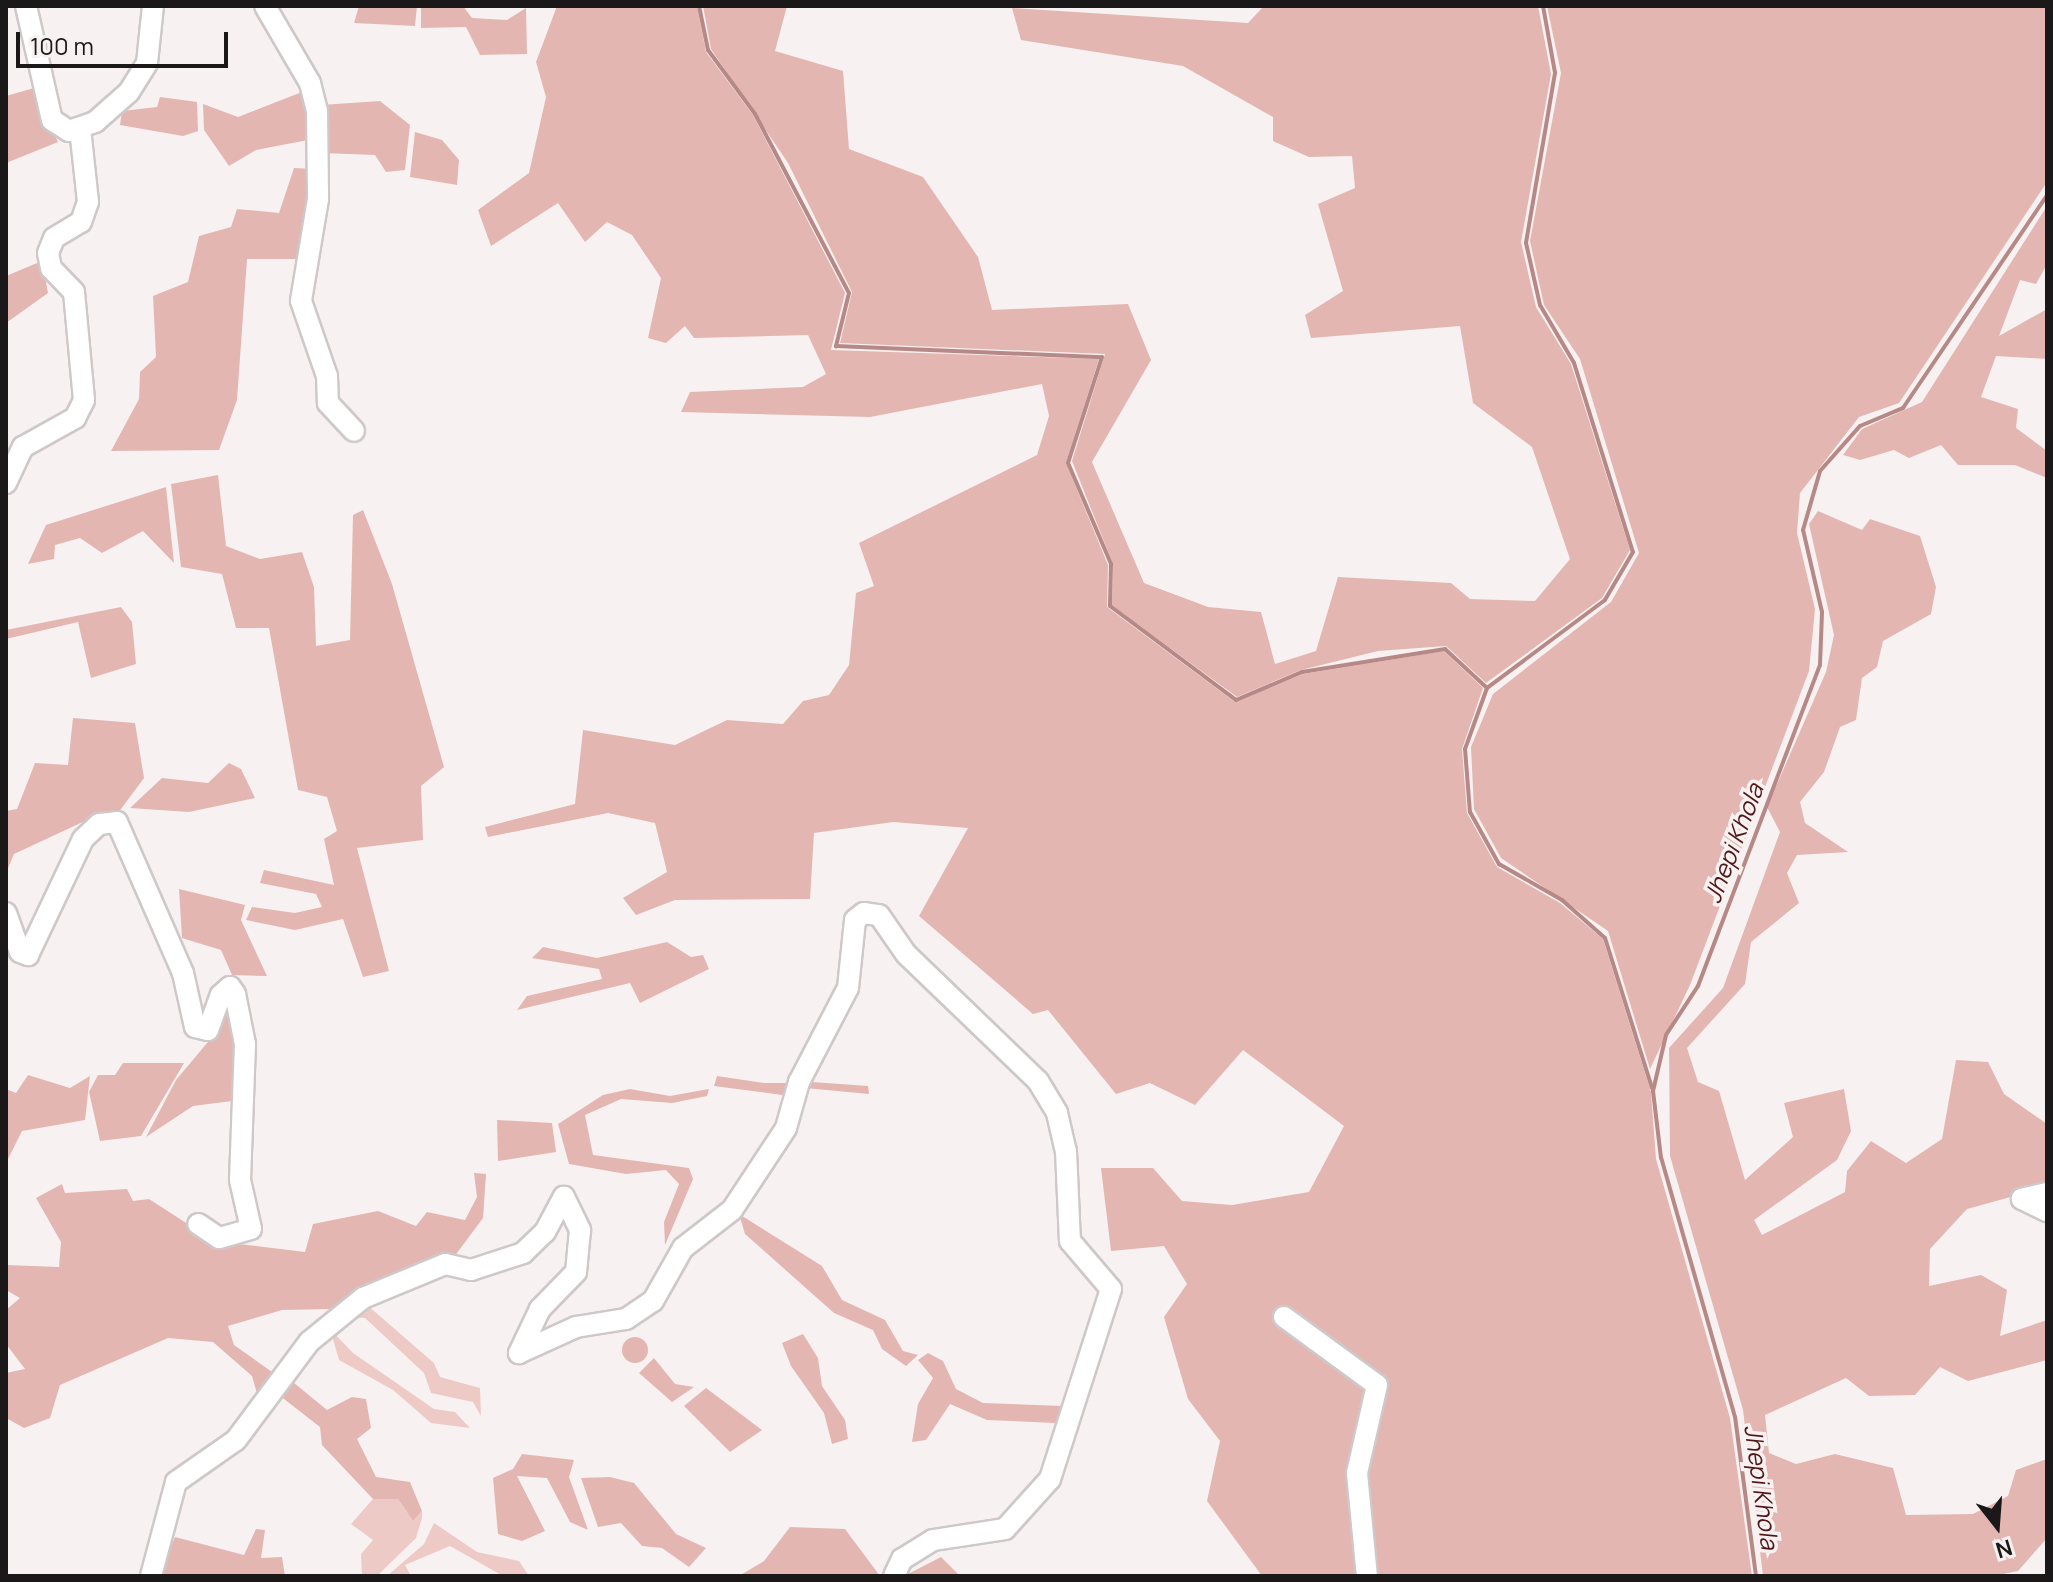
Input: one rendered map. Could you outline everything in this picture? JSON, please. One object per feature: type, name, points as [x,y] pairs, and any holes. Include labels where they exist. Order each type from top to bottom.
[{"type":"street","points":[[26,6],[52,120],[59,130],[80,128],[111,111],[140,76],[153,6]]},
{"type":"street","points":[[265,6],[310,83],[317,111],[318,199],[301,301],[327,376],[328,403],[354,431]]},
{"type":"street","points":[[6,483],[23,447],[75,418],[84,400],[74,292],[51,268],[48,253],[54,238],[81,222],[88,202],[80,128]]},
{"type":"street","points":[[6,913],[20,952],[28,955],[83,839],[99,824],[117,822],[183,973],[195,1027],[208,1030],[221,995],[230,987],[235,994],[245,1044],[240,1180],[251,1229],[219,1238],[198,1224]]},
{"type":"street","points":[[151,1576],[176,1482],[236,1440],[309,1342],[363,1298],[445,1264],[471,1270],[523,1253],[545,1232],[564,1197],[580,1230],[576,1272],[540,1309],[519,1353],[576,1327],[626,1319],[653,1301],[683,1248],[732,1210],[786,1128],[799,1082],[848,988],[855,920],[864,913],[889,925],[906,954],[1038,1081],[1057,1113],[1066,1151],[1070,1241],[1111,1289],[1050,1479],[1005,1529],[933,1540],[902,1559],[894,1576]]},
{"type":"street","points":[[2047,1193],[2022,1199],[2047,1211]]},
{"type":"street","points":[[1284,1317],[1377,1385],[1357,1473],[1367,1576]]},
{"type":"shaded area","points":[[359,6],[417,6],[415,26],[354,23]]},
{"type":"shaded area","points":[[421,6],[463,6],[472,18],[507,20],[526,8],[527,54],[480,55],[466,27],[421,28]]},
{"type":"shaded area","points":[[557,6],[697,6],[706,52],[753,115],[845,293],[831,350],[1099,359],[1066,463],[1108,565],[1107,607],[1235,702],[1303,674],[1444,651],[1483,688],[1462,749],[1467,813],[1497,867],[1560,903],[1603,939],[1651,1092],[1656,1159],[1730,1418],[1752,1576],[1262,1576],[1207,1501],[1220,1441],[1188,1399],[1164,1317],[1187,1284],[1164,1246],[1111,1251],[1101,1168],[1153,1168],[1182,1201],[1232,1205],[1309,1192],[1344,1126],[1243,1050],[1195,1105],[1150,1083],[1116,1094],[1048,1010],[1033,1014],[919,916],[968,828],[893,822],[814,833],[810,899],[675,900],[636,915],[623,898],[667,872],[655,823],[608,813],[488,837],[485,827],[575,804],[583,730],[675,745],[727,720],[783,724],[803,701],[829,695],[849,665],[856,593],[874,586],[859,543],[1037,455],[1049,416],[1042,384],[870,417],[681,412],[690,392],[803,387],[826,374],[808,335],[694,338],[685,326],[666,343],[648,338],[661,278],[632,235],[607,222],[585,242],[558,203],[491,246],[478,210],[529,173],[546,97],[536,62]]},
{"type":"shaded area","points":[[703,6],[787,6],[775,51],[843,71],[849,149],[923,177],[978,257],[992,310],[1128,304],[1151,360],[1092,462],[1144,583],[1208,607],[1261,612],[1275,664],[1316,651],[1338,577],[1451,583],[1470,599],[1535,601],[1570,559],[1532,447],[1473,403],[1460,326],[1311,338],[1305,315],[1343,291],[1318,204],[1355,188],[1352,156],[1309,157],[1273,141],[1273,117],[1183,66],[1021,40],[1012,8],[1248,23],[1264,6],[1538,6],[1551,74],[1521,242],[1536,307],[1571,364],[1630,550],[1602,598],[1486,683],[1446,646],[1378,651],[1301,670],[1237,697],[1112,606],[1113,564],[1072,461],[1105,354],[840,343],[852,292],[788,163],[711,49]]},
{"type":"shaded area","points":[[1547,6],[2047,6],[2047,182],[1899,403],[1859,417],[1800,493],[1797,533],[1815,609],[1809,671],[1690,985],[1650,1069],[1608,931],[1501,858],[1474,809],[1471,747],[1493,694],[1611,602],[1639,553],[1580,359],[1544,305],[1530,241],[1561,73]]},
{"type":"shaded area","points":[[34,88],[58,142],[6,163],[6,96]]},
{"type":"shaded area","points":[[307,90],[313,139],[256,150],[229,166],[204,130],[203,104],[238,117]]},
{"type":"shaded area","points":[[160,97],[197,102],[198,131],[183,136],[120,125],[122,111],[157,107]]},
{"type":"shaded area","points":[[380,101],[410,125],[405,170],[386,172],[375,155],[322,153],[321,105]]},
{"type":"shaded area","points":[[415,132],[442,140],[459,160],[457,185],[410,177]]},
{"type":"shaded area","points":[[294,168],[315,169],[301,259],[247,259],[237,400],[219,450],[111,451],[139,399],[140,372],[156,357],[153,296],[188,282],[199,236],[231,227],[237,209],[279,213]]},
{"type":"shaded area","points":[[2047,206],[2047,264],[2036,284],[2020,280],[1999,336],[2047,309],[2047,359],[1996,356],[1981,397],[2018,409],[2016,428],[2047,451],[2047,478],[2015,465],[1958,465],[1941,445],[1909,458],[1894,450],[1860,460],[1843,455],[1862,429],[1922,402]]},
{"type":"shaded area","points":[[42,261],[48,293],[6,323],[6,276]]},
{"type":"shaded area","points":[[218,475],[226,546],[260,559],[302,552],[314,587],[316,646],[350,640],[353,515],[363,510],[392,584],[444,767],[421,786],[423,840],[357,848],[389,971],[363,977],[343,919],[295,930],[246,920],[252,907],[295,913],[322,907],[316,894],[260,883],[264,870],[334,885],[324,839],[337,831],[327,797],[298,790],[269,628],[236,628],[222,574],[181,567],[171,484]]},
{"type":"shaded area","points":[[166,487],[174,563],[143,531],[102,553],[80,538],[55,545],[54,559],[28,564],[46,525]]},
{"type":"shaded area","points":[[1818,511],[1862,530],[1870,519],[1920,536],[1936,587],[1931,614],[1883,641],[1877,667],[1862,678],[1856,720],[1840,727],[1824,772],[1800,802],[1805,823],[1848,852],[1797,855],[1787,873],[1799,903],[1751,942],[1745,984],[1687,1048],[1698,1082],[1719,1091],[1745,1180],[1793,1137],[1784,1103],[1844,1089],[1851,1131],[1837,1160],[1754,1220],[1762,1235],[1845,1192],[1847,1171],[1871,1141],[1906,1163],[1942,1139],[1956,1060],[1988,1062],[2004,1094],[2047,1124],[2047,1187],[1967,1209],[1930,1249],[1929,1286],[1981,1275],[2007,1290],[2000,1336],[2047,1320],[2047,1360],[1968,1381],[1940,1367],[1915,1395],[1869,1396],[1846,1378],[1765,1415],[1769,1453],[1796,1464],[1835,1454],[1893,1468],[1906,1515],[1973,1514],[2008,1496],[2016,1470],[2047,1459],[2047,1538],[2018,1571],[1993,1576],[1763,1576],[1743,1410],[1670,1156],[1669,1048],[1723,988],[1780,832],[1767,807],[1826,672],[1834,635],[1809,524]]},
{"type":"shaded area","points":[[121,607],[132,622],[136,664],[91,678],[78,622],[6,639],[6,630]]},
{"type":"shaded area","points":[[73,718],[135,723],[144,778],[115,817],[87,820],[14,854],[6,873],[6,811],[17,809],[35,763],[68,765]]},
{"type":"shaded area","points":[[229,763],[241,769],[255,798],[189,812],[130,808],[162,778],[208,783]]},
{"type":"shaded area","points":[[179,889],[245,905],[241,920],[267,976],[232,975],[221,950],[182,938]]},
{"type":"shaded area","points":[[667,942],[691,957],[703,955],[709,969],[640,1003],[630,983],[517,1010],[527,996],[602,979],[599,969],[532,958],[543,947],[597,958]]},
{"type":"shaded area","points":[[229,995],[239,1019],[232,1132],[232,1101],[193,1106],[146,1137],[176,1080],[218,1030]]},
{"type":"shaded area","points":[[123,1063],[184,1063],[141,1136],[100,1141],[89,1092],[98,1075],[115,1075]]},
{"type":"shaded area","points":[[28,1075],[70,1088],[90,1076],[85,1120],[22,1131],[6,1163],[6,1089],[16,1093]]},
{"type":"shaded area","points":[[717,1076],[764,1083],[794,1083],[790,1096],[714,1086]]},
{"type":"shaded area","points":[[812,1082],[868,1086],[869,1094],[805,1088]]},
{"type":"shaded area","points":[[630,1089],[670,1096],[709,1089],[707,1096],[672,1103],[621,1099],[585,1115],[593,1155],[689,1168],[693,1179],[665,1245],[664,1222],[679,1184],[666,1170],[626,1174],[569,1164],[558,1124],[603,1095]]},
{"type":"shaded area","points":[[497,1120],[552,1123],[556,1152],[498,1161]]},
{"type":"shaded area","points":[[474,1173],[486,1174],[483,1218],[454,1257],[332,1309],[282,1310],[228,1326],[234,1345],[275,1374],[258,1397],[252,1376],[213,1342],[168,1338],[60,1385],[50,1418],[24,1428],[6,1418],[6,1373],[25,1369],[6,1344],[6,1310],[20,1298],[6,1290],[6,1265],[59,1267],[61,1242],[36,1198],[62,1184],[65,1193],[127,1189],[133,1201],[149,1199],[214,1241],[305,1252],[313,1224],[378,1211],[416,1226],[427,1212],[465,1220],[477,1197]]},
{"type":"shaded area","points":[[739,1214],[822,1266],[842,1300],[885,1320],[903,1351],[918,1355],[906,1366],[882,1349],[873,1330],[834,1313],[745,1234]]},
{"type":"shaded area","points":[[367,1305],[434,1363],[440,1377],[480,1388],[481,1416],[473,1402],[431,1393],[424,1373],[365,1318],[344,1317]]},
{"type":"shaded area","points":[[330,1329],[353,1353],[434,1409],[455,1412],[470,1428],[431,1423],[393,1390],[339,1360]]},
{"type":"shaded area","points":[[803,1334],[818,1358],[822,1386],[845,1420],[848,1439],[832,1444],[824,1413],[791,1366],[782,1343]]},
{"type":"shaded area","points":[[635,1337],[644,1341],[648,1350],[644,1359],[635,1363],[626,1359],[622,1350],[626,1341]]},
{"type":"shaded area","points":[[928,1353],[943,1361],[956,1389],[983,1403],[1063,1406],[1055,1423],[987,1420],[950,1404],[926,1440],[912,1442],[918,1404],[933,1378],[918,1360]]},
{"type":"shaded area","points":[[654,1358],[675,1384],[694,1387],[672,1402],[639,1373]]},
{"type":"shaded area","points":[[288,1378],[327,1410],[352,1397],[366,1399],[371,1428],[357,1439],[376,1477],[410,1482],[422,1511],[413,1521],[398,1499],[373,1499],[322,1445],[320,1427],[275,1392]]},
{"type":"shaded area","points":[[706,1388],[762,1430],[730,1452],[684,1406]]},
{"type":"shaded area","points":[[522,1454],[574,1460],[569,1477],[588,1530],[570,1522],[547,1478],[517,1476],[545,1531],[522,1541],[498,1534],[493,1478],[513,1469]]},
{"type":"shaded area","points":[[610,1477],[634,1483],[676,1534],[706,1548],[689,1567],[662,1548],[642,1546],[621,1523],[598,1527],[581,1478]]},
{"type":"shaded area","points":[[373,1499],[398,1499],[413,1521],[422,1511],[422,1518],[416,1538],[377,1576],[362,1576],[361,1554],[373,1540],[351,1524]]},
{"type":"shaded area","points":[[434,1523],[477,1552],[519,1561],[529,1576],[503,1576],[450,1546],[405,1565],[411,1576],[387,1576],[424,1544]]},
{"type":"shaded area","points":[[790,1527],[845,1529],[880,1576],[739,1576],[764,1561]]},
{"type":"shaded area","points":[[256,1529],[265,1530],[261,1558],[282,1557],[285,1576],[159,1576],[175,1537],[244,1555]]},
{"type":"shaded area","points":[[941,1557],[960,1576],[908,1574]]},
{"type":"waterway","points":[[699,6],[708,50],[755,114],[849,293],[836,346],[1102,357],[1068,463],[1111,564],[1110,606],[1236,700],[1302,672],[1445,649],[1487,688]]},
{"type":"waterway","points":[[1543,6],[1555,73],[1526,243],[1540,305],[1574,363],[1633,552],[1605,600],[1487,688],[1465,749],[1470,812],[1499,864],[1562,900],[1605,938],[1652,1088]]},
{"type":"waterway","name":"Jhepi Khola","points":[[1756,1576],[1735,1417],[1661,1158],[1653,1091],[1666,1035],[1698,986],[1820,665],[1822,612],[1803,530],[1820,471],[1860,426],[1903,408],[2047,195]]}]
